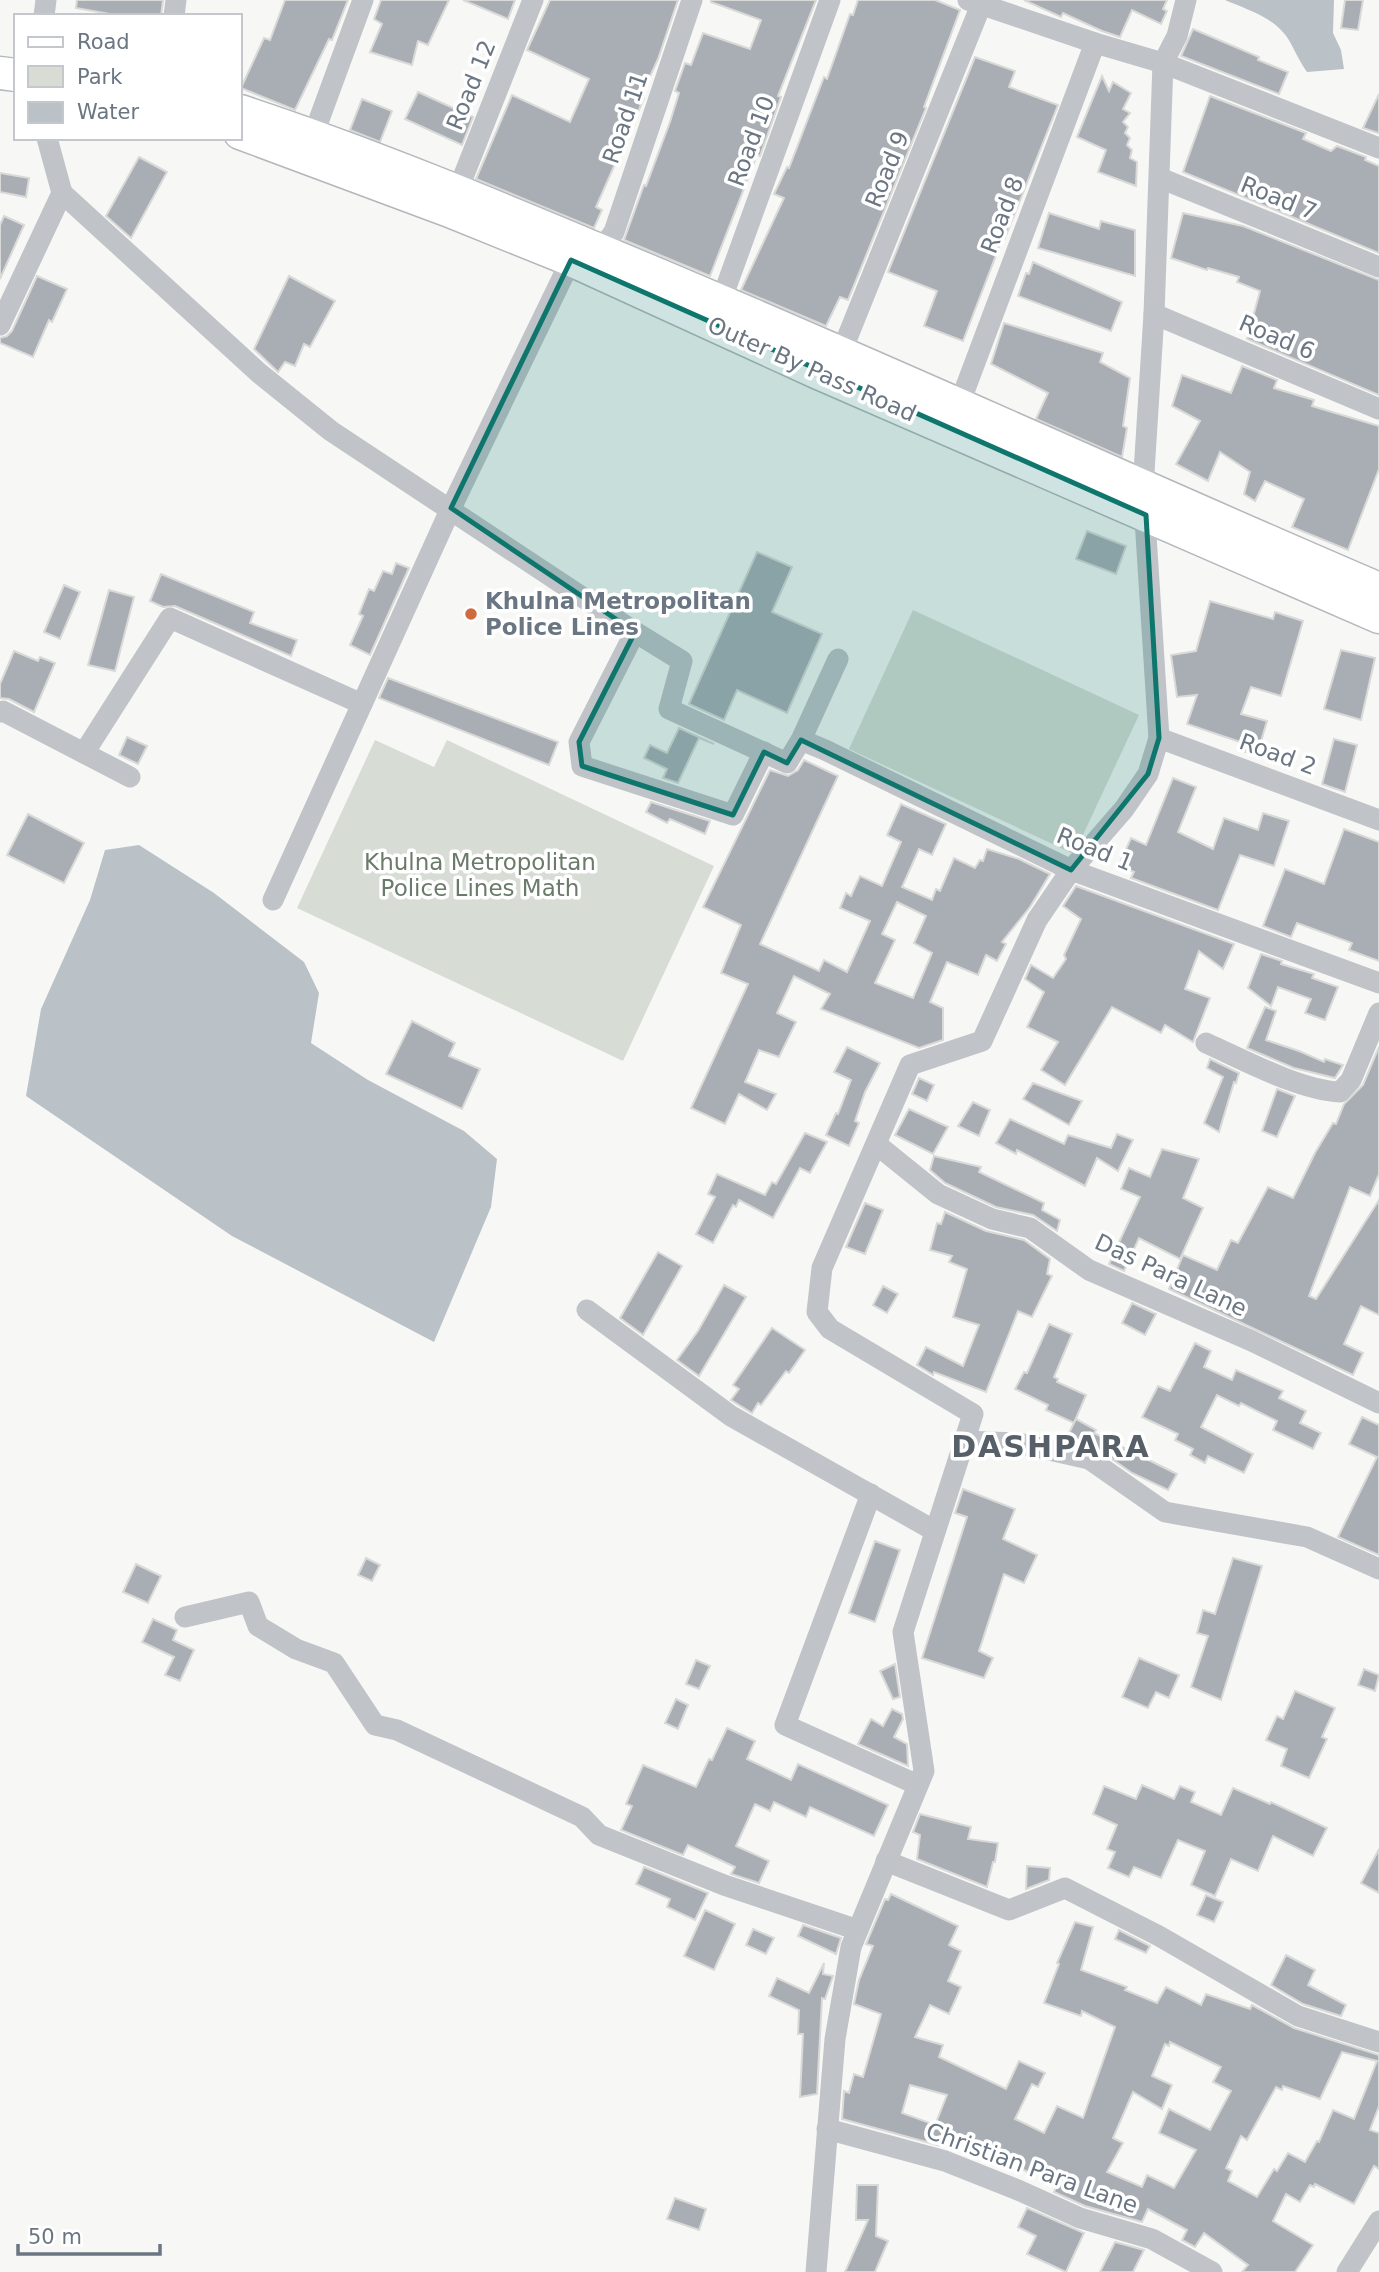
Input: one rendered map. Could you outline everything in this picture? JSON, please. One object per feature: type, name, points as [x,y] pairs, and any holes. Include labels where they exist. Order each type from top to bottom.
[{"type":"main road","name":"Outer By Pass Road","points":[[242,112],[458,190],[959,405],[1145,502],[1379,617]]},
{"type":"main road","name":"Outer By Pass Road","points":[[242,134],[447,210],[571,260],[816,372],[1145,502],[1379,589]]},
{"type":"street","points":[[313,136],[363,0]]},
{"type":"street","name":"Road 12","points":[[458,190],[533,0]]},
{"type":"street","name":"Road 11","points":[[601,250],[614,232],[692,0]]},
{"type":"street","name":"Road 10","points":[[721,301],[830,0]]},
{"type":"street","points":[[816,2272],[835,2039],[851,1947],[924,1770],[902,1632],[973,1414],[830,1329],[817,1312],[821,1268],[910,1065],[982,1041],[1037,920],[1070,870],[1124,809],[1148,774],[1159,738],[1145,502],[1163,63],[1177,36],[1186,0]]},
{"type":"street","points":[[975,2],[1095,44],[1163,63],[1379,148]]},
{"type":"street","name":"Road 9","points":[[841,353],[975,2]]},
{"type":"street","name":"Road 8","points":[[959,405],[1095,44]]},
{"type":"street","points":[[48,140],[62,192],[259,373],[331,430],[682,661],[669,709],[787,763],[801,740],[838,659]]},
{"type":"street","name":"Road 7","points":[[1160,178],[1379,267]]},
{"type":"street","points":[[0,325],[62,192]]},
{"type":"street","points":[[274,900],[451,508],[571,260]]},
{"type":"street","name":"Road 6","points":[[1154,314],[1379,409]]},
{"type":"street","points":[[84,753],[170,618],[362,704]]},
{"type":"street","points":[[635,632],[579,742],[582,766],[733,815],[764,752]]},
{"type":"street","points":[[0,712],[3,711],[130,778]]},
{"type":"street","name":"Road 2","points":[[1159,738],[1379,820]]},
{"type":"street","name":"Road 1","points":[[801,740],[1070,870],[1379,983]]},
{"type":"street","points":[[1206,1043],[1273,1073],[1326,1091],[1340,1092],[1351,1080],[1379,1013]]},
{"type":"street","name":"Das Para Lane","points":[[876,1144],[938,1194],[992,1219],[1030,1228],[1089,1270],[1252,1341],[1379,1403]]},
{"type":"street","points":[[587,1310],[731,1416],[935,1531]]},
{"type":"street","points":[[964,1441],[1018,1443],[1089,1459],[1165,1511],[1307,1537],[1379,1569]]},
{"type":"street","points":[[871,1494],[785,1725],[918,1786]]},
{"type":"street","points":[[185,1617],[249,1602],[258,1626],[296,1649],[334,1663],[375,1725],[397,1730],[582,1817],[599,1835],[724,1885],[858,1930]]},
{"type":"street","points":[[886,1861],[1009,1910],[1065,1888],[1159,1936],[1298,2016],[1379,2042]]},
{"type":"street","name":"Christian Para Lane","points":[[827,2129],[945,2161],[1080,2218],[1152,2239],[1212,2272]]},
{"type":"street","points":[[1347,2272],[1379,2221]]},
{"type":"highlighted area","points":[[571,260],[1146,515],[1159,738],[1148,774],[1071,870],[801,740],[787,763],[764,752],[733,815],[582,766],[579,742],[635,632],[451,508]]},
{"type":"green space","points":[[913,610],[1139,715],[1074,854],[849,749]]},
{"type":"green space","name":"Khulna Metropolitan Police Lines Math","points":[[375,740],[434,767],[447,740],[714,866],[623,1061],[297,908]]},
{"type":"water","points":[[1225,0],[1334,0],[1333,33],[1341,50],[1344,69],[1307,72],[1278,27]]},
{"type":"water","points":[[139,845],[214,893],[304,962],[319,993],[311,1043],[368,1080],[464,1131],[497,1159],[491,1207],[434,1342],[232,1236],[26,1096],[41,1009],[90,900],[105,850]]},
{"type":"building","points":[[77,0],[163,0],[161,14],[110,14],[76,8]]},
{"type":"building","points":[[285,0],[348,0],[332,40],[329,39],[295,110],[242,88],[264,38],[270,40]]},
{"type":"building","points":[[381,0],[449,0],[428,45],[418,41],[412,65],[370,52],[382,24],[374,19]]},
{"type":"building","points":[[463,0],[515,0],[508,19]]},
{"type":"building","points":[[550,0],[678,0],[658,59],[641,96],[644,98],[596,207],[602,210],[594,228],[476,179],[512,95],[570,122],[589,79],[527,50]]},
{"type":"building","points":[[711,0],[816,0],[778,96],[781,97],[760,156],[757,155],[710,276],[624,240],[670,122],[679,93],[675,91],[685,63],[691,65],[703,33],[750,49],[761,20]]},
{"type":"building","points":[[858,0],[935,0],[960,10],[924,107],[926,108],[848,300],[840,297],[826,326],[741,290],[784,198],[774,194],[787,167],[789,168],[824,77],[827,79],[850,14],[853,15]]},
{"type":"building","points":[[1024,0],[1167,0],[1163,9],[1167,11],[1161,24],[1132,10],[1120,37],[1063,13],[1061,17]]},
{"type":"building","points":[[1345,0],[1363,0],[1358,30],[1341,28]]},
{"type":"building","points":[[1193,29],[1288,72],[1279,94],[1181,56]]},
{"type":"building","points":[[975,57],[1015,71],[1009,87],[1058,105],[963,341],[924,326],[937,291],[888,272]]},
{"type":"building","points":[[1102,76],[1109,91],[1113,82],[1131,93],[1123,109],[1130,113],[1123,122],[1128,127],[1125,133],[1130,138],[1127,145],[1132,150],[1130,158],[1137,162],[1136,186],[1098,172],[1106,150],[1077,137]]},
{"type":"building","points":[[418,92],[473,117],[462,145],[405,119]]},
{"type":"building","points":[[1379,94],[1379,131],[1378,133],[1363,128]]},
{"type":"building","points":[[1210,96],[1306,133],[1303,139],[1331,151],[1337,146],[1366,157],[1365,160],[1379,166],[1379,253],[1183,172]]},
{"type":"building","points":[[362,99],[392,111],[380,142],[350,130]]},
{"type":"building","points":[[139,157],[167,172],[131,238],[106,216]]},
{"type":"building","points":[[0,173],[29,178],[26,197],[0,192]]},
{"type":"building","points":[[1049,213],[1099,229],[1101,221],[1135,230],[1135,276],[1038,248]]},
{"type":"building","points":[[1183,213],[1243,226],[1379,280],[1379,395],[1247,339],[1260,291],[1237,282],[1239,277],[1171,258]]},
{"type":"building","points":[[4,216],[24,225],[0,279],[0,225]]},
{"type":"building","points":[[1033,262],[1122,302],[1111,331],[1018,296]]},
{"type":"building","points":[[37,276],[67,289],[52,322],[49,320],[33,357],[0,343],[0,338],[12,331]]},
{"type":"building","points":[[289,276],[335,301],[310,347],[304,344],[295,366],[285,362],[278,372],[254,349]]},
{"type":"building","points":[[1004,323],[1103,353],[1100,362],[1130,378],[1123,426],[1127,428],[1122,457],[1036,419],[1048,393],[991,364]]},
{"type":"building","points":[[1242,366],[1277,380],[1274,388],[1314,400],[1312,406],[1379,426],[1379,469],[1348,550],[1292,527],[1304,499],[1265,481],[1255,501],[1244,494],[1250,472],[1220,452],[1208,481],[1176,464],[1200,421],[1172,406],[1182,375],[1231,393]]},
{"type":"building","points":[[1087,531],[1126,546],[1116,574],[1076,559]]},
{"type":"building","points":[[757,552],[792,567],[772,612],[822,634],[787,713],[737,690],[724,720],[689,704]]},
{"type":"building","points":[[396,563],[409,568],[370,655],[350,645],[363,616],[359,614],[369,589],[374,591],[383,571],[392,574]]},
{"type":"building","points":[[161,574],[254,612],[250,623],[297,640],[291,656],[175,606],[163,607],[150,601]]},
{"type":"building","points":[[64,585],[80,592],[60,639],[44,632]]},
{"type":"building","points":[[109,590],[134,597],[115,671],[88,665]]},
{"type":"building","points":[[1210,601],[1273,619],[1275,612],[1303,621],[1281,696],[1251,687],[1241,714],[1267,721],[1257,755],[1238,750],[1240,742],[1187,724],[1197,695],[1177,697],[1171,655],[1196,651]]},
{"type":"building","points":[[1341,650],[1375,658],[1361,720],[1324,709]]},
{"type":"building","points":[[14,651],[38,661],[40,657],[55,663],[34,712],[9,699],[0,698],[0,684]]},
{"type":"building","points":[[388,678],[558,742],[549,765],[379,698]]},
{"type":"building","points":[[679,728],[714,744],[699,738],[678,783],[663,778],[667,769],[644,758],[650,745],[667,753]]},
{"type":"building","points":[[127,737],[147,746],[138,764],[119,755]]},
{"type":"building","points":[[1334,739],[1357,745],[1345,792],[1322,784]]},
{"type":"building","points":[[804,760],[838,776],[760,944],[819,971],[824,960],[847,972],[870,921],[840,908],[846,893],[851,896],[860,876],[882,886],[901,842],[887,835],[901,804],[946,824],[932,855],[919,849],[902,887],[932,900],[936,889],[940,891],[954,858],[975,868],[980,860],[983,861],[987,849],[1019,859],[1050,874],[1030,907],[1002,942],[1006,944],[997,961],[986,955],[978,975],[947,962],[930,1002],[943,1008],[943,1040],[919,1048],[821,1009],[830,994],[794,976],[777,1013],[796,1022],[779,1057],[759,1050],[745,1082],[776,1094],[767,1110],[739,1094],[725,1124],[691,1108],[748,984],[721,973],[741,925],[703,907],[770,770],[788,776],[798,770]],"holes":[[[897,902],[926,916],[914,943],[932,953],[913,998],[875,983],[895,940],[882,934]]]},
{"type":"building","points":[[1173,778],[1196,787],[1178,832],[1213,849],[1224,818],[1258,830],[1263,813],[1289,821],[1274,866],[1240,855],[1218,910],[1131,878],[1134,872],[1119,865],[1131,838],[1146,845]]},
{"type":"building","points":[[651,802],[710,821],[705,834],[670,819],[667,823],[646,812]]},
{"type":"building","points":[[28,814],[84,843],[64,883],[7,855]]},
{"type":"building","points":[[1344,829],[1379,842],[1379,961],[1349,950],[1352,943],[1297,923],[1291,937],[1263,926],[1285,869],[1324,884]]},
{"type":"building","points":[[1076,886],[1234,944],[1223,969],[1199,951],[1185,989],[1210,998],[1193,1042],[1165,1025],[1161,1033],[1112,1007],[1065,1085],[1041,1070],[1058,1042],[1027,1027],[1044,992],[1025,979],[1031,965],[1053,978],[1066,959],[1064,955],[1081,919],[1063,906]]},
{"type":"building","points":[[1261,954],[1282,961],[1281,964],[1314,974],[1312,978],[1338,987],[1325,1020],[1305,1013],[1311,999],[1278,987],[1271,1006],[1248,988]]},
{"type":"building","points":[[1265,1007],[1276,1011],[1266,1040],[1324,1062],[1325,1059],[1343,1065],[1335,1078],[1294,1068],[1247,1048]]},
{"type":"building","points":[[412,1021],[455,1043],[449,1056],[480,1069],[462,1109],[386,1074]]},
{"type":"building","points":[[847,1047],[880,1063],[865,1092],[855,1121],[859,1123],[849,1146],[826,1135],[836,1113],[838,1114],[851,1080],[834,1072]]},
{"type":"building","points":[[1379,1047],[1379,1174],[1370,1196],[1350,1187],[1309,1296],[1316,1299],[1379,1200],[1379,1315],[1361,1306],[1344,1344],[1363,1353],[1353,1375],[1169,1289],[1183,1255],[1217,1270],[1231,1240],[1238,1243],[1268,1187],[1293,1198],[1315,1153],[1333,1123],[1336,1124],[1344,1104],[1363,1085]]},
{"type":"building","points":[[1210,1059],[1239,1073],[1219,1132],[1204,1123],[1223,1077],[1207,1068]]},
{"type":"building","points":[[919,1078],[934,1085],[927,1101],[912,1094]]},
{"type":"building","points":[[1033,1083],[1082,1101],[1069,1125],[1023,1099]]},
{"type":"building","points":[[1277,1089],[1295,1096],[1277,1137],[1262,1131]]},
{"type":"building","points":[[973,1102],[990,1110],[979,1136],[958,1126]]},
{"type":"building","points":[[909,1109],[948,1127],[933,1154],[895,1135]]},
{"type":"building","points":[[1010,1119],[1064,1144],[1068,1135],[1111,1148],[1117,1134],[1133,1140],[1118,1171],[1097,1158],[1085,1186],[1017,1150],[1016,1154],[996,1143]]},
{"type":"building","points":[[805,1133],[827,1142],[810,1173],[800,1168],[773,1218],[739,1200],[736,1207],[733,1205],[713,1243],[696,1234],[715,1197],[708,1194],[717,1174],[765,1195],[772,1182],[776,1184]]},
{"type":"building","points":[[1162,1149],[1199,1159],[1183,1198],[1203,1208],[1180,1259],[1139,1238],[1124,1271],[1109,1264],[1140,1197],[1121,1189],[1129,1168],[1150,1177]]},
{"type":"building","points":[[934,1156],[981,1167],[979,1172],[1044,1203],[1042,1210],[1060,1220],[1057,1231],[1033,1215],[996,1207],[945,1183],[930,1170]]},
{"type":"building","points":[[865,1203],[883,1210],[865,1254],[846,1247]]},
{"type":"building","points":[[945,1212],[986,1231],[1024,1240],[1050,1259],[1047,1274],[1052,1276],[1032,1317],[1018,1311],[986,1392],[934,1372],[933,1375],[917,1365],[926,1347],[963,1366],[979,1325],[953,1317],[967,1269],[949,1262],[952,1256],[930,1250],[937,1223],[941,1224]]},
{"type":"building","points":[[658,1252],[682,1266],[643,1335],[620,1318]]},
{"type":"building","points":[[724,1285],[746,1297],[699,1376],[677,1360],[698,1331]]},
{"type":"building","points":[[883,1286],[898,1294],[887,1313],[873,1305]]},
{"type":"building","points":[[1132,1303],[1156,1314],[1145,1335],[1122,1323]]},
{"type":"building","points":[[1049,1324],[1072,1334],[1054,1377],[1058,1379],[1057,1382],[1086,1395],[1074,1423],[1046,1410],[1048,1405],[1015,1389],[1024,1372],[1027,1373]]},
{"type":"building","points":[[772,1328],[805,1350],[789,1373],[786,1371],[752,1413],[731,1400],[739,1389],[733,1385]]},
{"type":"building","points":[[1195,1343],[1211,1351],[1204,1367],[1232,1380],[1236,1370],[1283,1391],[1279,1398],[1306,1411],[1300,1423],[1321,1433],[1313,1449],[1273,1430],[1277,1421],[1241,1403],[1239,1406],[1217,1395],[1201,1427],[1253,1454],[1244,1473],[1208,1456],[1205,1463],[1190,1455],[1193,1449],[1175,1440],[1178,1434],[1142,1417],[1158,1386],[1170,1391]]},
{"type":"building","points":[[1362,1417],[1379,1425],[1379,1555],[1338,1537],[1377,1457],[1349,1444]]},
{"type":"building","points":[[1076,1419],[1096,1430],[1094,1433],[1177,1474],[1168,1490],[1132,1473],[1096,1448],[1066,1439]]},
{"type":"building","points":[[963,1489],[1015,1509],[1003,1539],[1037,1555],[1024,1583],[1004,1574],[979,1651],[993,1658],[984,1678],[922,1658],[967,1517],[955,1513]]},
{"type":"building","points":[[875,1541],[900,1550],[875,1622],[849,1613]]},
{"type":"building","points":[[366,1558],[380,1565],[372,1581],[358,1575]]},
{"type":"building","points":[[1233,1558],[1262,1566],[1221,1700],[1191,1687],[1208,1636],[1197,1633],[1203,1610],[1215,1614]]},
{"type":"building","points":[[136,1564],[161,1576],[148,1603],[123,1592]]},
{"type":"building","points":[[153,1619],[177,1630],[173,1640],[194,1650],[180,1681],[165,1675],[174,1657],[142,1642]]},
{"type":"building","points":[[1139,1658],[1179,1675],[1169,1698],[1156,1692],[1148,1708],[1122,1697]]},
{"type":"building","points":[[696,1660],[710,1666],[699,1689],[686,1684]]},
{"type":"building","points":[[895,1664],[900,1697],[893,1699],[880,1671]]},
{"type":"building","points":[[1364,1669],[1379,1675],[1375,1691],[1358,1685]]},
{"type":"building","points":[[1295,1691],[1335,1708],[1322,1737],[1327,1739],[1309,1778],[1281,1766],[1287,1749],[1266,1740],[1277,1716],[1283,1719]]},
{"type":"building","points":[[676,1699],[688,1705],[678,1729],[665,1723]]},
{"type":"building","points":[[892,1709],[902,1714],[903,1719],[894,1737],[907,1744],[908,1766],[858,1744],[871,1719],[883,1726]]},
{"type":"building","points":[[727,1728],[755,1741],[747,1759],[791,1780],[798,1764],[888,1805],[874,1836],[810,1807],[806,1817],[774,1802],[770,1811],[755,1804],[736,1846],[769,1861],[759,1883],[731,1874],[735,1867],[688,1845],[683,1855],[621,1830],[632,1806],[626,1804],[643,1765],[696,1787]]},
{"type":"building","points":[[1142,1785],[1174,1799],[1180,1786],[1195,1792],[1191,1802],[1221,1815],[1233,1788],[1327,1828],[1313,1856],[1273,1836],[1258,1871],[1231,1859],[1215,1896],[1191,1885],[1205,1851],[1178,1840],[1161,1878],[1134,1867],[1129,1877],[1108,1868],[1115,1852],[1107,1849],[1117,1825],[1093,1814],[1104,1786],[1136,1799]]},
{"type":"building","points":[[920,1814],[971,1827],[968,1839],[998,1843],[987,1887],[917,1859],[920,1835],[913,1832]]},
{"type":"building","points":[[1379,1849],[1379,1893],[1361,1883]]},
{"type":"building","points":[[1027,1866],[1050,1868],[1049,1880],[1026,1889]]},
{"type":"building","points":[[644,1867],[708,1893],[695,1920],[667,1907],[670,1899],[636,1884]]},
{"type":"building","points":[[891,1894],[958,1926],[949,1945],[961,1951],[948,1981],[961,1987],[949,2014],[930,2005],[915,2037],[943,2045],[939,2057],[1006,2089],[1019,2061],[1045,2073],[1038,2087],[1032,2084],[1015,2119],[1044,2133],[1057,2106],[1083,2118],[1115,2027],[1082,2011],[1081,2016],[1044,2003],[1059,1964],[1057,1963],[1075,1922],[1093,1927],[1081,1970],[1127,1987],[1125,1990],[1157,2003],[1166,1987],[1201,2005],[1206,1994],[1250,2009],[1252,2005],[1294,2028],[1379,2055],[1379,2106],[1370,2130],[1379,2133],[1379,2169],[1374,2166],[1354,2204],[1315,2184],[1314,2187],[1310,2185],[1300,2202],[1286,2194],[1273,2221],[1313,2245],[1295,2272],[1242,2272],[1248,2265],[1204,2233],[1195,2247],[1182,2240],[1187,2230],[1148,2209],[1142,2222],[1085,2206],[1054,2192],[1058,2182],[1032,2170],[1030,2173],[946,2133],[941,2146],[842,2119],[844,2091],[849,2093],[854,2074],[863,2077],[881,2014],[854,2004],[859,1980],[873,1946],[866,1944],[885,1899],[888,1900]],"holes":[[[1170,2042],[1221,2067],[1213,2082],[1231,2091],[1210,2130],[1169,2109],[1159,2133],[1196,2150],[1174,2188],[1147,2175],[1142,2187],[1107,2172],[1123,2143],[1113,2138],[1133,2092],[1162,2109],[1172,2085],[1152,2076],[1165,2044],[1169,2046]],[[1342,2052],[1377,2061],[1354,2119],[1333,2110],[1319,2142],[1317,2141],[1305,2162],[1288,2153],[1277,2171],[1274,2169],[1257,2197],[1228,2181],[1232,2171],[1226,2168],[1241,2136],[1247,2140],[1276,2087],[1282,2090],[1283,2086],[1320,2099]],[[910,2085],[947,2095],[935,2125],[902,2113]]]},
{"type":"building","points":[[1206,1895],[1223,1902],[1214,1922],[1197,1915]]},
{"type":"building","points":[[705,1910],[735,1924],[714,1970],[684,1956]]},
{"type":"building","points":[[803,1925],[841,1938],[836,1954],[798,1936]]},
{"type":"building","points":[[753,1929],[774,1938],[766,1954],[746,1945]]},
{"type":"building","points":[[1119,1930],[1150,1946],[1146,1953],[1115,1939]]},
{"type":"building","points":[[1286,1955],[1315,1970],[1308,1985],[1346,2005],[1341,2016],[1303,2004],[1271,1985]]},
{"type":"building","points":[[824,1963],[823,1974],[833,1976],[825,1999],[822,1998],[817,2094],[800,2097],[803,2034],[798,2034],[799,2010],[769,1996],[777,1978],[809,1993]]},
{"type":"building","points":[[857,2185],[878,2185],[876,2236],[888,2241],[875,2272],[845,2272],[868,2220],[856,2220]]},
{"type":"building","points":[[675,2198],[706,2209],[699,2230],[667,2219]]},
{"type":"building","points":[[1027,2208],[1084,2233],[1066,2272],[1027,2254],[1036,2236],[1018,2227]]},
{"type":"building","points":[[1115,2242],[1144,2250],[1133,2272],[1100,2272]]},
{"type":"place","name":"Khulna Metropolitan Police Lines","points":[[471,614]]},
{"type":"district","name":"DASHPARA","points":[[1051,1447]]}]
